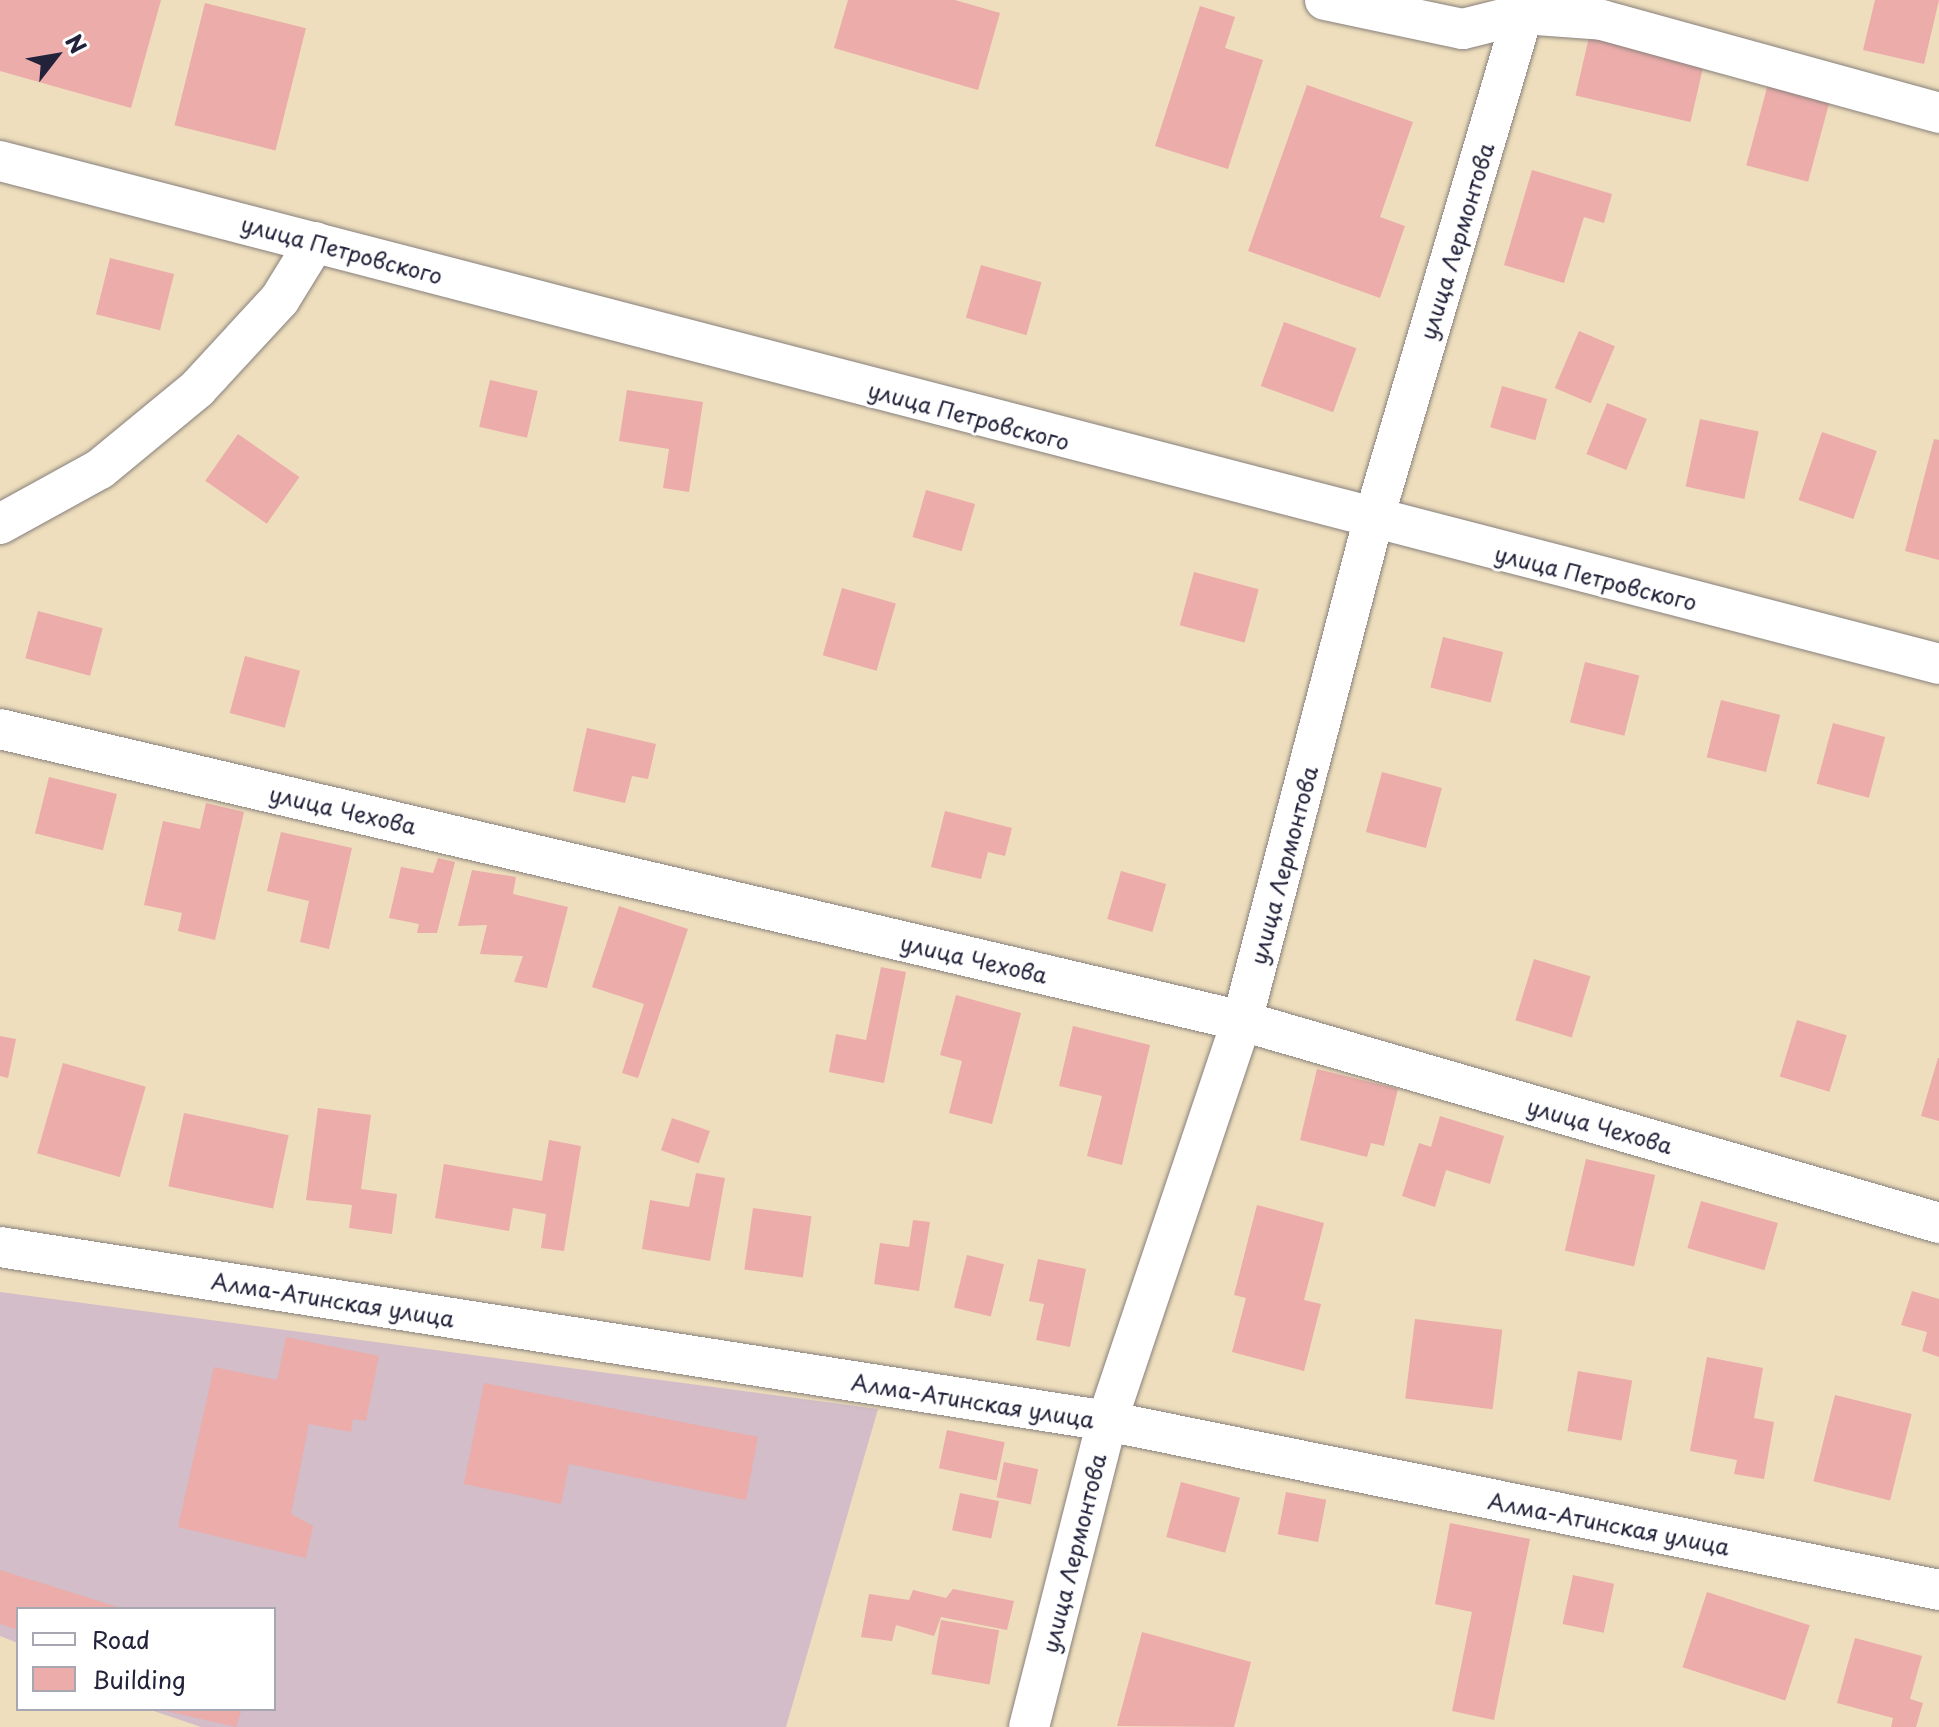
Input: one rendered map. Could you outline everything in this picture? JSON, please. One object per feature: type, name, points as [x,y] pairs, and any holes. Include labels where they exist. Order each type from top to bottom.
[{"type":"street","points":[[1325,0],[1463,29],[1525,7],[1602,20],[1939,113]]},
{"type":"street","name":"улица Лермонтова","points":[[1029,1727],[1107,1421],[1242,1021],[1373,521],[1525,7]]},
{"type":"street","name":"улица Петровского","points":[[0,161],[1373,521],[1939,664]]},
{"type":"street","points":[[0,524],[100,469],[197,389],[280,299],[315,242]]},
{"type":"street","name":"улица Чехова","points":[[0,729],[1242,1021],[1939,1223]]},
{"type":"street","name":"Алма-Атинская улица","points":[[0,1247],[1107,1421],[1939,1590]]},
{"type":"shaded area","points":[[0,1292],[878,1409],[786,1727],[201,1727],[154,1711],[276,1711],[276,1607],[16,1607],[16,1642],[0,1636]]},
{"type":"building","points":[[0,0],[161,0],[131,108],[0,71]]},
{"type":"building","points":[[848,0],[955,0],[1000,13],[978,90],[834,48]]},
{"type":"building","points":[[1875,0],[1939,0],[1924,64],[1863,50]]},
{"type":"building","points":[[205,3],[306,28],[275,150],[175,125]]},
{"type":"building","points":[[1200,6],[1235,17],[1225,48],[1263,60],[1228,169],[1155,146]]},
{"type":"building","points":[[1589,37],[1704,64],[1690,122],[1576,95]]},
{"type":"building","points":[[1768,84],[1830,101],[1808,182],[1746,165]]},
{"type":"building","points":[[1307,85],[1413,122],[1380,217],[1405,226],[1380,298],[1248,251]]},
{"type":"building","points":[[1532,170],[1612,194],[1604,223],[1584,217],[1564,283],[1504,265]]},
{"type":"building","points":[[110,258],[174,274],[160,330],[96,314]]},
{"type":"building","points":[[981,265],[1042,282],[1026,335],[966,318]]},
{"type":"building","points":[[1284,322],[1356,348],[1333,412],[1261,386]]},
{"type":"building","points":[[1579,331],[1615,346],[1591,403],[1555,388]]},
{"type":"building","points":[[490,380],[538,391],[527,438],[479,427]]},
{"type":"building","points":[[1502,386],[1547,399],[1535,440],[1490,427]]},
{"type":"building","points":[[627,390],[703,402],[689,492],[663,488],[669,449],[619,441]]},
{"type":"building","points":[[1607,403],[1647,419],[1626,470],[1586,454]]},
{"type":"building","points":[[1700,419],[1759,431],[1744,499],[1686,486]]},
{"type":"building","points":[[1822,432],[1877,451],[1853,519],[1799,500]]},
{"type":"building","points":[[238,434],[299,477],[267,524],[205,481]]},
{"type":"building","points":[[1934,439],[1939,440],[1939,560],[1905,551]]},
{"type":"building","points":[[926,490],[975,504],[962,551],[912,537]]},
{"type":"building","points":[[1194,572],[1259,589],[1244,642],[1180,625]]},
{"type":"building","points":[[842,588],[896,603],[877,671],[823,655]]},
{"type":"building","points":[[38,611],[103,628],[90,676],[25,658]]},
{"type":"building","points":[[1443,637],[1503,652],[1491,702],[1430,687]]},
{"type":"building","points":[[245,656],[300,671],[285,728],[230,713]]},
{"type":"building","points":[[1585,662],[1639,676],[1624,736],[1570,722]]},
{"type":"building","points":[[1721,700],[1780,715],[1766,772],[1707,757]]},
{"type":"building","points":[[1833,723],[1885,737],[1869,798],[1817,784]]},
{"type":"building","points":[[587,728],[656,744],[648,779],[632,776],[625,803],[573,791]]},
{"type":"building","points":[[1382,772],[1442,788],[1426,848],[1366,832]]},
{"type":"building","points":[[49,777],[117,794],[103,850],[35,833]]},
{"type":"building","points":[[206,803],[244,812],[215,940],[178,931],[182,913],[144,905],[163,821],[200,829]]},
{"type":"building","points":[[945,811],[1012,828],[1005,856],[988,852],[981,879],[931,867]]},
{"type":"building","points":[[281,832],[352,848],[329,949],[300,942],[309,901],[267,891]]},
{"type":"building","points":[[438,858],[455,862],[437,933],[417,933],[419,924],[389,918],[401,867],[433,873]]},
{"type":"building","points":[[472,870],[516,877],[513,894],[568,907],[547,988],[514,982],[523,956],[480,954],[487,925],[458,926]]},
{"type":"building","points":[[1121,871],[1166,884],[1152,932],[1107,919]]},
{"type":"building","points":[[619,906],[688,929],[638,1078],[622,1073],[644,1004],[592,987]]},
{"type":"building","points":[[1534,959],[1590,976],[1572,1037],[1515,1020]]},
{"type":"building","points":[[881,967],[906,972],[884,1083],[829,1072],[836,1034],[866,1040]]},
{"type":"building","points":[[956,995],[1021,1013],[992,1124],[949,1113],[962,1061],[940,1055]]},
{"type":"building","points":[[1797,1020],[1847,1035],[1829,1092],[1780,1076]]},
{"type":"building","points":[[1073,1026],[1150,1045],[1122,1165],[1087,1156],[1102,1096],[1059,1086]]},
{"type":"building","points":[[0,1036],[16,1039],[8,1078],[0,1076]]},
{"type":"building","points":[[1939,1058],[1939,1121],[1921,1116]]},
{"type":"building","points":[[63,1063],[146,1087],[120,1177],[37,1153]]},
{"type":"building","points":[[1317,1069],[1398,1089],[1384,1146],[1371,1143],[1367,1157],[1300,1140]]},
{"type":"building","points":[[318,1108],[371,1115],[361,1189],[397,1194],[392,1234],[349,1228],[352,1205],[306,1200]]},
{"type":"building","points":[[184,1113],[289,1135],[273,1209],[168,1186]]},
{"type":"building","points":[[1440,1116],[1504,1136],[1490,1184],[1446,1170],[1435,1207],[1402,1196],[1419,1143],[1431,1147]]},
{"type":"building","points":[[672,1118],[710,1131],[699,1163],[661,1150]]},
{"type":"building","points":[[549,1140],[581,1146],[564,1251],[541,1248],[546,1214],[513,1208],[509,1231],[435,1218],[444,1164],[542,1181]]},
{"type":"building","points":[[1586,1159],[1655,1175],[1634,1267],[1565,1251]]},
{"type":"building","points":[[696,1173],[725,1178],[710,1261],[642,1249],[650,1200],[689,1207]]},
{"type":"building","points":[[1701,1201],[1778,1223],[1764,1270],[1687,1248]]},
{"type":"building","points":[[1257,1205],[1324,1223],[1304,1300],[1321,1304],[1304,1371],[1232,1352],[1246,1298],[1234,1295]]},
{"type":"building","points":[[753,1208],[811,1216],[803,1278],[744,1269]]},
{"type":"building","points":[[913,1220],[930,1222],[919,1291],[874,1284],[880,1243],[909,1247]]},
{"type":"building","points":[[967,1255],[1004,1264],[991,1317],[954,1307]]},
{"type":"building","points":[[1038,1259],[1086,1269],[1070,1347],[1036,1340],[1044,1304],[1029,1301]]},
{"type":"building","points":[[1912,1291],[1939,1299],[1939,1357],[1922,1351],[1927,1332],[1901,1325]]},
{"type":"building","points":[[1415,1319],[1502,1330],[1493,1409],[1405,1398]]},
{"type":"building","points":[[286,1337],[379,1356],[366,1421],[353,1419],[351,1432],[309,1424],[291,1514],[313,1526],[306,1558],[178,1527],[214,1367],[277,1380]]},
{"type":"building","points":[[1707,1357],[1763,1368],[1754,1418],[1774,1422],[1764,1479],[1734,1474],[1737,1460],[1690,1451]]},
{"type":"building","points":[[1578,1371],[1632,1381],[1622,1441],[1567,1431]]},
{"type":"building","points":[[484,1383],[758,1437],[746,1500],[569,1464],[561,1504],[464,1484]]},
{"type":"building","points":[[1835,1395],[1912,1414],[1890,1500],[1813,1481]]},
{"type":"building","points":[[947,1430],[1005,1442],[997,1480],[939,1468]]},
{"type":"building","points":[[1004,1462],[1038,1469],[1031,1504],[997,1497]]},
{"type":"building","points":[[1181,1482],[1240,1498],[1225,1553],[1166,1537]]},
{"type":"building","points":[[1286,1492],[1326,1500],[1318,1542],[1278,1534]]},
{"type":"building","points":[[960,1493],[999,1501],[991,1538],[952,1530]]},
{"type":"building","points":[[1450,1523],[1530,1539],[1494,1720],[1452,1711],[1472,1612],[1435,1604]]},
{"type":"building","points":[[0,1570],[118,1607],[16,1607],[16,1629],[0,1624]]},
{"type":"building","points":[[1573,1575],[1614,1584],[1604,1633],[1563,1624]]},
{"type":"building","points":[[953,1589],[1014,1601],[1007,1630],[941,1617],[934,1636],[896,1625],[892,1641],[861,1637],[869,1594],[909,1600],[913,1590],[946,1598]]},
{"type":"building","points":[[1707,1592],[1810,1625],[1785,1701],[1683,1667]]},
{"type":"building","points":[[941,1620],[999,1630],[990,1684],[931,1674]]},
{"type":"building","points":[[1142,1632],[1251,1662],[1234,1727],[1117,1726]]},
{"type":"building","points":[[1855,1638],[1922,1656],[1910,1699],[1923,1703],[1916,1727],[1891,1727],[1893,1718],[1837,1703]]},
{"type":"building","points":[[167,1711],[241,1711],[236,1727]]}]
